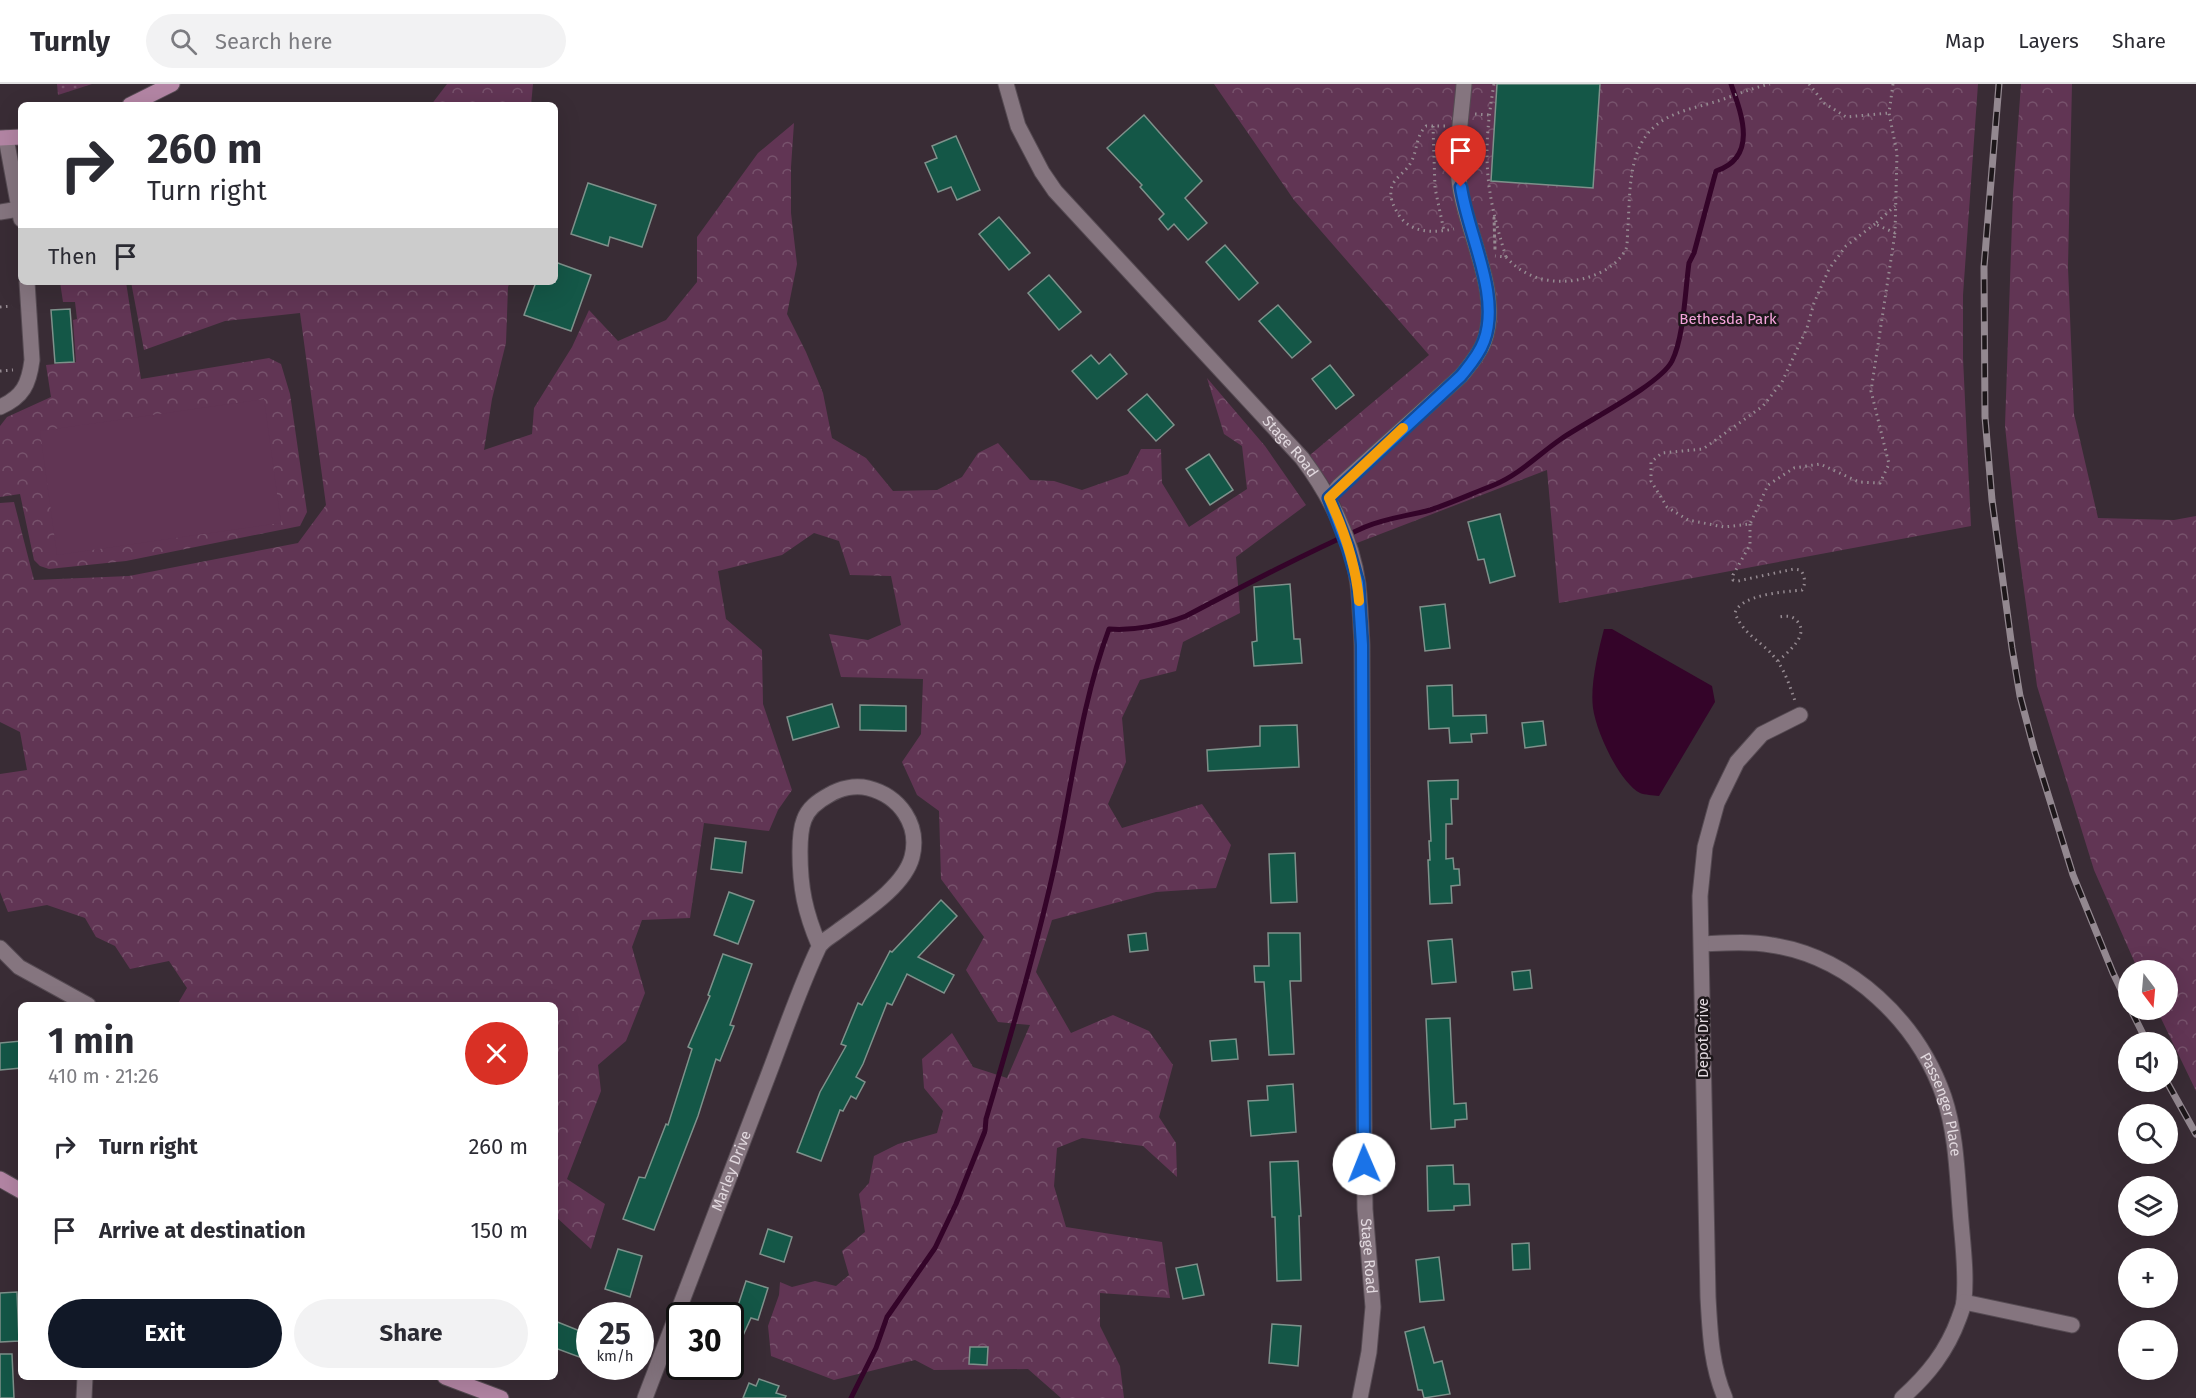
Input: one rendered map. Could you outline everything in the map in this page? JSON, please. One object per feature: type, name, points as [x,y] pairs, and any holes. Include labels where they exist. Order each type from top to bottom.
[{"type":"main road","points":[[136,102],[172,84]]},
{"type":"main road","points":[[0,1179],[18,1189]]},
{"type":"main road","points":[[453,1380],[501,1398]]},
{"type":"street","name":"Stage Road","points":[[1006,84],[1018,126],[1055,192],[1302,458],[1316,477],[1329,498],[1341,525],[1358,583],[1362,645],[1365,1209],[1372,1306],[1369,1352],[1360,1398]]},
{"type":"street","points":[[1329,498],[1461,376],[1484,343],[1488,328],[1490,297],[1464,207],[1458,167],[1464,84]]},
{"type":"street","points":[[9,138],[18,200]]},
{"type":"street","points":[[0,212],[18,214]]},
{"type":"street","points":[[0,407],[20,396],[27,386],[30,373],[32,360],[27,285]]},
{"type":"street","name":"Depot Drive","points":[[1725,1398],[1715,1372],[1710,1339],[1708,1297],[1703,1114],[1703,944],[1700,896],[1705,847],[1717,803],[1737,762],[1762,734],[1800,716]]},
{"type":"street","points":[[849,787],[868,788],[884,794],[898,804],[910,819],[914,838],[911,858],[903,874],[876,902],[819,945],[807,918],[802,898],[800,837],[804,820],[812,807],[835,791],[849,787]]},
{"type":"street","name":"Passenger Place","points":[[1703,944],[1771,945],[1807,954],[1838,968],[1877,995],[1902,1022],[1924,1055],[1944,1097],[1954,1140],[1963,1250],[1964,1302],[1954,1332],[1936,1364],[1902,1398]]},
{"type":"street","name":"Marley Drive","points":[[645,1398],[819,945]]},
{"type":"street","points":[[0,948],[19,967],[70,1000]]},
{"type":"street","points":[[1964,1302],[2072,1325]]},
{"type":"street","points":[[84,1398],[85,1380]]},
{"type":"path","points":[[1494,84],[1486,148],[1489,195],[1494,218],[1506,257],[1514,266],[1528,274],[1550,282],[1572,281],[1594,275],[1611,267],[1626,248],[1636,154],[1651,130],[1670,117],[1694,107],[1770,84]]},
{"type":"path","points":[[1809,84],[1824,103],[1846,117],[1889,113]]},
{"type":"path","points":[[1800,716],[1778,661],[1748,633],[1736,616],[1736,610],[1739,605],[1764,595],[1802,590],[1803,573],[1794,569],[1738,581],[1733,580],[1733,575],[1750,545],[1750,524],[1768,485],[1794,468],[1820,464],[1858,482],[1880,483],[1889,464],[1871,391],[1895,233],[1897,153],[1889,113],[1893,84]]},
{"type":"path","points":[[1461,112],[1448,110],[1446,126],[1426,126],[1419,134],[1411,163],[1395,180],[1391,190],[1392,203],[1400,217],[1410,226],[1422,231],[1444,231],[1494,218]]},
{"type":"path","points":[[1433,125],[1435,188],[1444,231]]},
{"type":"path","points":[[1750,524],[1724,526],[1688,520],[1667,507],[1651,481],[1651,462],[1662,453],[1703,449],[1763,406],[1782,382],[1807,328],[1814,303],[1829,269],[1846,246],[1895,206]]},
{"type":"path","points":[[1875,224],[1895,233]]},
{"type":"path","points":[[1495,256],[1506,257]]},
{"type":"path","points":[[1778,617],[1795,618],[1800,632],[1796,643],[1778,661]]},
{"type":"green space","points":[[57,84],[92,84],[58,95]]},
{"type":"green space","points":[[447,84],[533,84],[531,102],[433,102]]},
{"type":"green space","name":"Bethesda Park","points":[[1214,84],[1978,84],[1963,295],[1963,358],[1971,526],[1559,603],[1547,470],[1357,543],[1336,493],[1310,455],[1429,355],[1294,200]]},
{"type":"green space","points":[[2021,84],[2072,84],[2068,267],[2074,414],[2098,518],[2174,520],[2196,516],[2196,1091],[2178,1054],[2178,1032],[2168,1032],[2162,1020],[2178,1020],[2178,960],[2134,960],[2094,870],[2037,686],[2016,531],[2005,426],[2013,193]]},
{"type":"green space","points":[[794,123],[791,213],[797,264],[787,314],[823,393],[832,438],[866,458],[893,491],[937,490],[962,477],[978,453],[998,443],[1030,480],[1054,481],[1082,490],[1128,474],[1141,449],[1161,449],[1162,483],[1189,527],[1247,489],[1242,446],[1224,434],[1207,378],[1265,446],[1306,505],[1236,557],[1240,613],[1183,642],[1176,671],[1140,680],[1122,718],[1126,762],[1108,804],[1122,828],[1202,804],[1231,845],[1216,888],[1156,892],[1052,920],[1036,972],[1071,1033],[1113,1015],[1149,1031],[1173,1065],[1159,1117],[1176,1143],[1177,1177],[1143,1146],[1082,1138],[1057,1148],[1054,1186],[1066,1227],[1162,1242],[1170,1298],[1100,1293],[1100,1326],[1120,1366],[1124,1398],[1061,1398],[1028,1369],[934,1370],[915,1360],[834,1380],[771,1356],[768,1326],[779,1295],[780,1282],[792,1287],[815,1281],[836,1286],[849,1275],[842,1251],[865,1232],[859,1194],[869,1183],[874,1156],[898,1144],[937,1133],[943,1111],[924,1088],[922,1059],[952,1033],[973,1067],[1007,1078],[1030,1025],[998,1022],[966,970],[984,937],[941,879],[939,811],[917,795],[902,762],[921,734],[923,679],[841,677],[829,634],[868,640],[901,625],[891,576],[850,575],[839,541],[814,533],[782,555],[718,571],[726,619],[762,650],[763,704],[792,790],[778,810],[769,831],[704,823],[690,918],[642,920],[632,947],[645,993],[626,1041],[598,1065],[601,1091],[567,1179],[605,1204],[591,1249],[558,1219],[558,1002],[179,1002],[187,988],[169,961],[130,969],[115,946],[96,937],[85,918],[47,905],[8,912],[0,892],[0,774],[27,770],[20,732],[0,722],[0,503],[14,502],[34,580],[129,576],[298,543],[326,505],[300,313],[225,321],[144,350],[132,285],[509,285],[506,343],[492,399],[484,450],[532,434],[534,408],[572,347],[589,310],[618,341],[666,320],[697,282],[697,237],[758,153]]},
{"type":"green space","points":[[60,285],[126,285],[141,379],[269,358],[281,364],[290,394],[307,512],[300,526],[126,561],[49,569],[40,566],[34,560],[20,494],[0,497],[0,426],[7,417],[51,397],[46,365],[76,362],[73,320],[77,319],[75,302],[63,302]]},
{"type":"green space","points":[[264,399],[281,523],[57,555],[40,431]]},
{"type":"shaded area","points":[[1604,629],[1612,629],[1712,686],[1715,702],[1659,796],[1640,793],[1624,778],[1610,755],[1595,718],[1594,679]]},
{"type":"building","points":[[1497,84],[1600,84],[1593,188],[1491,181]]},
{"type":"building","points":[[1144,115],[1202,181],[1185,198],[1207,223],[1188,240],[1174,224],[1168,230],[1159,219],[1164,214],[1140,187],[1142,185],[1107,148]]},
{"type":"building","points":[[956,136],[980,190],[957,200],[951,187],[938,192],[925,163],[937,158],[932,146]]},
{"type":"building","points":[[588,183],[656,205],[642,247],[610,237],[608,246],[571,234]]},
{"type":"building","points":[[999,217],[1030,253],[1009,270],[979,234]]},
{"type":"building","points":[[1225,245],[1258,283],[1239,300],[1206,262]]},
{"type":"building","points":[[558,263],[591,275],[571,331],[524,315],[535,285],[558,285]]},
{"type":"building","points":[[1049,275],[1081,312],[1059,330],[1028,293]]},
{"type":"building","points":[[1278,305],[1311,342],[1292,358],[1259,321]]},
{"type":"building","points":[[70,309],[74,362],[55,363],[51,310]]},
{"type":"building","points":[[1110,354],[1127,374],[1097,399],[1072,371],[1091,355],[1099,364]]},
{"type":"building","points":[[1330,365],[1354,395],[1336,409],[1312,379]]},
{"type":"building","points":[[1147,394],[1174,425],[1156,441],[1128,410]]},
{"type":"building","points":[[1209,454],[1233,490],[1210,505],[1186,469]]},
{"type":"building","points":[[1500,514],[1515,576],[1490,583],[1484,559],[1478,560],[1468,522]]},
{"type":"building","points":[[1290,584],[1294,639],[1300,639],[1302,663],[1254,666],[1252,642],[1257,641],[1254,587]]},
{"type":"building","points":[[1445,604],[1450,648],[1425,651],[1420,607]]},
{"type":"building","points":[[1452,685],[1453,716],[1486,715],[1487,733],[1471,734],[1472,742],[1450,743],[1449,728],[1429,729],[1427,686]]},
{"type":"building","points":[[832,704],[839,727],[793,740],[787,717]]},
{"type":"building","points":[[860,705],[906,706],[906,731],[860,730]]},
{"type":"building","points":[[1543,721],[1546,745],[1525,748],[1522,723]]},
{"type":"building","points":[[1297,725],[1299,767],[1208,771],[1207,750],[1260,746],[1260,726]]},
{"type":"building","points":[[1458,780],[1458,799],[1451,799],[1452,824],[1446,824],[1446,859],[1453,858],[1454,869],[1459,869],[1460,885],[1451,886],[1452,903],[1430,904],[1428,860],[1430,860],[1429,841],[1431,841],[1428,781]]},
{"type":"building","points":[[715,838],[746,842],[742,873],[711,869]]},
{"type":"building","points":[[1295,853],[1297,902],[1271,903],[1269,854]]},
{"type":"building","points":[[729,892],[754,901],[738,944],[714,935]]},
{"type":"building","points":[[941,900],[957,916],[918,957],[954,975],[944,993],[907,974],[892,1005],[887,1003],[856,1077],[865,1082],[856,1099],[851,1096],[843,1111],[840,1110],[821,1161],[797,1152],[820,1092],[846,1046],[841,1044],[858,1003],[862,1005],[890,951],[892,952]]},
{"type":"building","points":[[1146,933],[1148,950],[1130,952],[1128,935]]},
{"type":"building","points":[[1268,933],[1300,933],[1301,981],[1290,981],[1294,1054],[1269,1055],[1264,982],[1255,982],[1254,966],[1269,966]]},
{"type":"building","points":[[1452,939],[1456,982],[1432,984],[1428,941]]},
{"type":"building","points":[[723,954],[752,964],[730,1025],[734,1026],[720,1061],[716,1059],[698,1116],[654,1230],[623,1219],[639,1177],[645,1178],[666,1124],[668,1125],[692,1049],[688,1047],[710,996],[708,995]]},
{"type":"building","points":[[1530,970],[1532,988],[1514,990],[1512,972]]},
{"type":"building","points":[[1450,1018],[1454,1104],[1466,1103],[1467,1119],[1455,1120],[1455,1127],[1431,1129],[1426,1019]]},
{"type":"building","points":[[1236,1039],[1238,1059],[1212,1061],[1210,1041]]},
{"type":"building","points":[[18,1041],[18,1068],[0,1070],[0,1043]]},
{"type":"building","points":[[1293,1084],[1296,1132],[1251,1136],[1248,1101],[1268,1100],[1267,1086]]},
{"type":"building","points":[[1298,1161],[1301,1280],[1277,1281],[1270,1162]]},
{"type":"building","points":[[1453,1165],[1454,1184],[1469,1184],[1470,1205],[1454,1206],[1454,1210],[1428,1211],[1427,1166]]},
{"type":"building","points":[[768,1229],[792,1237],[784,1262],[760,1254]]},
{"type":"building","points":[[1529,1243],[1530,1269],[1513,1270],[1512,1244]]},
{"type":"building","points":[[618,1249],[642,1256],[630,1297],[605,1289]]},
{"type":"building","points":[[1439,1257],[1444,1300],[1420,1302],[1416,1260]]},
{"type":"building","points":[[1197,1264],[1204,1295],[1183,1299],[1176,1268]]},
{"type":"building","points":[[746,1281],[768,1288],[758,1320],[751,1318],[744,1333],[744,1302],[739,1302]]},
{"type":"building","points":[[17,1292],[18,1341],[0,1342],[0,1293]]},
{"type":"building","points":[[558,1322],[576,1329],[576,1356],[558,1349]]},
{"type":"building","points":[[1272,1324],[1301,1326],[1298,1366],[1269,1363]]},
{"type":"building","points":[[1424,1327],[1434,1363],[1442,1361],[1450,1394],[1424,1398],[1422,1390],[1418,1390],[1405,1332]]},
{"type":"building","points":[[970,1347],[988,1347],[987,1365],[969,1364]]},
{"type":"building","points":[[0,1354],[12,1354],[14,1398],[0,1398]]},
{"type":"building","points":[[759,1379],[779,1386],[776,1393],[786,1396],[785,1398],[743,1398],[749,1383],[756,1386]]},
{"type":"waterway","points":[[851,1398],[876,1348],[887,1317],[935,1248],[956,1204],[985,1131],[986,1119],[1040,928],[1084,716],[1099,657],[1109,629],[1148,627],[1186,616],[1365,527],[1430,510],[1503,481],[1561,439],[1638,392],[1665,371],[1672,361],[1679,340],[1689,263],[1694,253],[1716,171],[1729,165],[1738,156],[1742,145],[1742,121],[1731,84]]},
{"type":"railway","points":[[1999,84],[1984,267],[1985,417],[1992,500],[2020,696],[2073,875],[2118,983]]},
{"type":"railway","points":[[2136,1020],[2142,1032]]},
{"type":"railway","points":[[2173,1092],[2196,1134]]},
{"type":"slow traffic","points":[[1359,601],[1358,583],[1348,548],[1329,498],[1339,486],[1403,428]]},
{"type":"route","points":[[1364,1164],[1362,645],[1358,583],[1348,548],[1329,498],[1339,486],[1461,376],[1484,343],[1488,328],[1490,297],[1464,207],[1461,187]]}]
